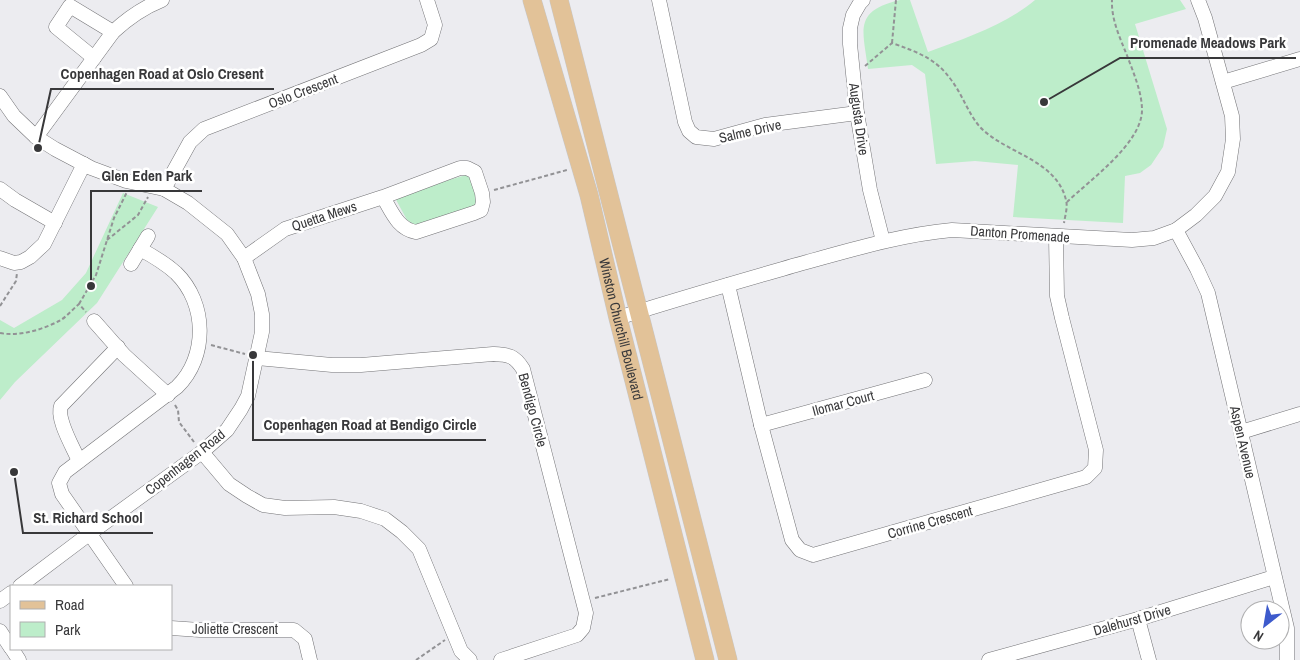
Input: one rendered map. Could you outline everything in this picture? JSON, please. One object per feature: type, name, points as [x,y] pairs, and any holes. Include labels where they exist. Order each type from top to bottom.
[{"type":"main road","name":"Winston Churchill Boulevard","points":[[532,0],[589,195],[704,660]]},
{"type":"main road","name":"Winston Churchill Boulevard","points":[[559,0],[728,660]]},
{"type":"street","points":[[36,137],[113,32],[128,17],[146,6],[162,0]]},
{"type":"street","name":"Oslo Crescent","points":[[157,188],[190,142],[204,129],[420,45],[431,39],[435,25],[427,0]]},
{"type":"street","name":"Salme Drive","points":[[659,0],[684,122],[689,131],[696,137],[714,139],[765,125],[857,113]]},
{"type":"street","name":"Augusta Drive","points":[[863,0],[853,15],[850,28],[857,113],[870,190],[883,241]]},
{"type":"street","name":"Danton Promenade","points":[[618,318],[883,241],[929,232],[952,230],[1132,240],[1154,238],[1176,230],[1196,215],[1215,196],[1228,172],[1233,139],[1232,116],[1198,0]]},
{"type":"street","points":[[94,58],[56,27],[70,6],[113,32]]},
{"type":"street","points":[[1223,82],[1300,59]]},
{"type":"street","name":"Copenhagen Road","points":[[0,96],[14,116],[36,137],[55,149],[91,168],[132,182],[157,188],[188,203],[227,234],[244,258],[258,294],[262,314],[262,332],[248,396],[227,430],[202,452],[21,585]]},
{"type":"street","points":[[0,258],[17,263],[27,259],[44,244],[84,164]]},
{"type":"street","name":"Quetta Mews","points":[[244,258],[285,229],[383,197],[460,168],[467,168],[475,172],[482,193]]},
{"type":"street","points":[[0,189],[55,223]]},
{"type":"street","points":[[383,197],[400,224],[406,230],[416,232],[481,210],[483,202],[482,193]]},
{"type":"street","name":"Aspen Avenue","points":[[1176,230],[1208,293],[1287,628],[1287,660]]},
{"type":"street","points":[[132,264],[148,236]]},
{"type":"street","name":"Corrine Crescent","points":[[728,285],[761,425],[792,540],[800,550],[813,555],[1086,477],[1095,468],[1096,450],[1058,296],[1056,237]]},
{"type":"street","points":[[125,585],[59,489],[59,484],[62,475],[180,384],[188,374],[196,355],[200,326],[197,308],[187,287],[169,267],[140,249]]},
{"type":"street","points":[[94,321],[128,358],[168,395]]},
{"type":"street","points":[[79,461],[61,419],[61,406],[118,347]]},
{"type":"street","name":"Bendigo Circle","points":[[257,358],[332,365],[361,365],[493,354],[510,356],[518,360],[523,369],[586,613],[584,628],[577,635],[501,660]]},
{"type":"street","name":"Ilomar Court","points":[[761,425],[925,380]]},
{"type":"street","points":[[1241,432],[1300,414]]},
{"type":"street","points":[[202,452],[229,484],[263,505],[285,508],[334,507],[361,511],[385,519],[397,527],[419,549],[460,651],[470,660]]},
{"type":"street","name":"Dalehurst Drive","points":[[989,660],[1138,619],[1274,577]]},
{"type":"street","points":[[0,602],[10,594]]},
{"type":"street","points":[[1138,619],[1149,660]]},
{"type":"street","name":"Joliette Crescent","points":[[172,628],[294,630],[305,639],[310,660]]},
{"type":"street","points":[[0,631],[10,645]]},
{"type":"path","points":[[864,66],[892,43],[896,0]]},
{"type":"path","points":[[1067,202],[1126,146],[1132,139],[1140,122],[1142,109],[1140,95],[1135,75],[1117,30],[1112,0]]},
{"type":"path","points":[[892,43],[924,55],[940,66],[953,82],[968,110],[981,127],[998,141],[1030,157],[1051,174],[1067,202],[1064,223]]},
{"type":"path","points":[[482,193],[567,170]]},
{"type":"path","points":[[0,333],[6,335],[36,331],[62,319],[79,304],[96,275],[114,218],[132,182]]},
{"type":"path","points":[[107,240],[138,215],[157,188]]},
{"type":"path","points":[[0,306],[16,281],[17,263]]},
{"type":"path","points":[[79,304],[94,321]]},
{"type":"path","points":[[199,342],[257,358]]},
{"type":"path","points":[[168,395],[178,410],[180,422],[202,452]]},
{"type":"path","points":[[583,601],[670,579]]},
{"type":"path","points":[[416,660],[453,634]]},
{"type":"green space","points":[[900,0],[910,0],[928,52],[997,24],[1035,0],[1180,0],[1186,9],[1135,24],[1167,129],[1163,147],[1151,165],[1140,173],[1125,176],[1123,223],[1013,217],[1018,165],[975,161],[936,164],[925,74],[912,65],[868,69],[864,43],[864,24],[874,10]]},
{"type":"green space","points":[[466,175],[474,181],[478,203],[473,209],[415,225],[407,220],[394,196]]},
{"type":"green space","points":[[123,193],[158,207],[97,303],[15,382],[0,400],[0,320],[14,328],[62,300],[86,273]]},
{"type":"place","name":"Promenade Meadows Park","points":[[1044,102]]},
{"type":"place","name":"Copenhagen Road at Oslo Cresent","points":[[38,148]]},
{"type":"place","name":"Glen Eden Park","points":[[91,286]]},
{"type":"place","name":"Copenhagen Road at Bendigo Circle","points":[[253,355]]},
{"type":"place","name":"St. Richard School","points":[[14,472]]}]
